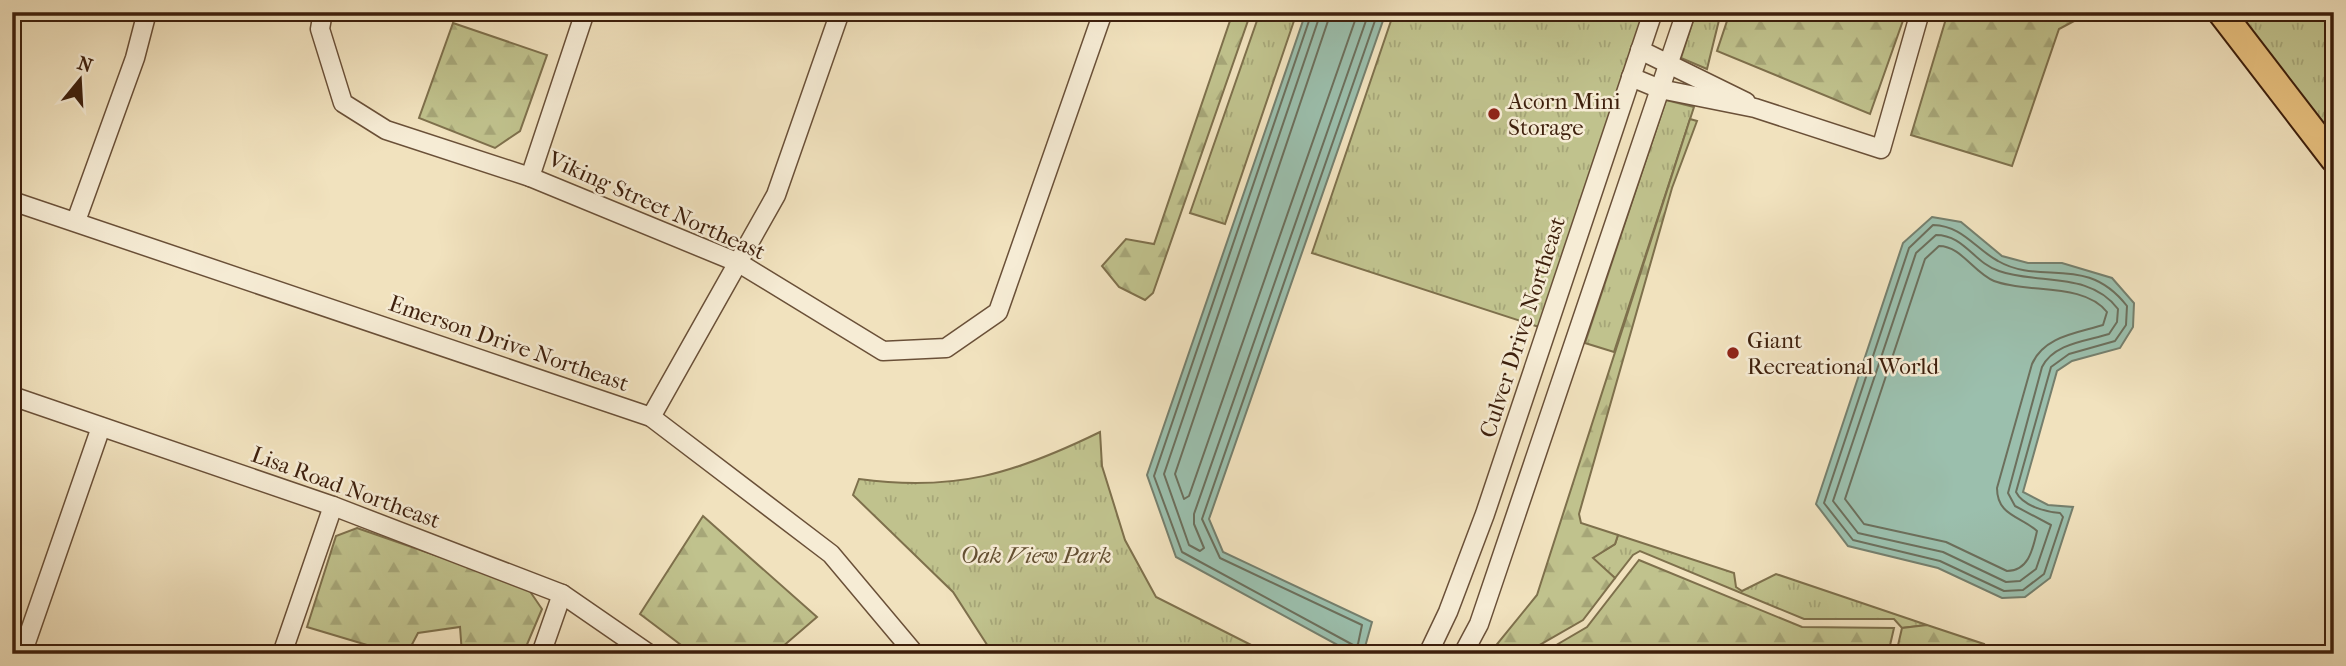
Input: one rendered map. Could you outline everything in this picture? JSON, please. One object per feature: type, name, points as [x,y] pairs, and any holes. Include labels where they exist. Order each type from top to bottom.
[{"type":"highway","points":[[2221,12],[2334,159]]},
{"type":"street","points":[[76,221],[135,58],[147,12]]},
{"type":"street","name":"Viking Street Northeast","points":[[323,12],[320,29],[344,103],[386,130],[530,177],[739,263],[883,351],[946,348],[998,313],[1103,12]]},
{"type":"street","points":[[530,177],[586,12]]},
{"type":"street","points":[[650,417],[776,195],[840,12]]},
{"type":"street","name":"Culver Drive Northeast","points":[[1428,654],[1448,612],[1490,501],[1653,12]]},
{"type":"street","points":[[1463,654],[1483,612],[1686,12]]},
{"type":"street","points":[[1631,77],[1660,89],[1755,108],[1881,149],[1920,12]]},
{"type":"street","points":[[1640,50],[1737,95],[1755,108]]},
{"type":"street","name":"Emerson Drive Northeast","points":[[12,201],[650,417],[831,554],[915,654]]},
{"type":"street","name":"Lisa Road Northeast","points":[[12,396],[333,506],[562,594],[649,654]]},
{"type":"street","points":[[22,654],[101,427]]},
{"type":"street","points":[[282,654],[333,506]]},
{"type":"street","points":[[541,654],[562,594]]},
{"type":"green space","points":[[1233,12],[1251,12],[1153,293],[1145,300],[1119,287],[1102,266],[1126,239],[1154,244]]},
{"type":"green space","points":[[1260,12],[1297,12],[1225,224],[1190,213]]},
{"type":"green space","points":[[1394,12],[1644,12],[1539,327],[1312,253]]},
{"type":"green space","points":[[1696,12],[1721,12],[1707,69],[1681,58]]},
{"type":"green space","points":[[1730,12],[1906,12],[1870,114],[1717,51]]},
{"type":"green space","points":[[1948,12],[2091,12],[2059,29],[2012,166],[1911,135]]},
{"type":"green space","points":[[2238,12],[2334,14],[2334,140]]},
{"type":"green space","points":[[453,23],[547,55],[520,131],[495,148],[419,118]]},
{"type":"green space","points":[[1666,100],[1694,107],[1614,352],[1585,343]]},
{"type":"green space","points":[[1690,119],[1697,121],[1672,188],[1579,514],[1581,523],[1618,535],[1615,544],[1593,558],[1615,578],[1583,620],[1524,654],[1489,654],[1537,595]]},
{"type":"green space","name":"Oak View Park","points":[[1100,432],[1102,466],[1125,540],[1156,597],[1269,654],[993,654],[953,592],[853,495],[859,479],[925,483],[983,476],[1040,459]]},
{"type":"green space","points":[[703,516],[817,617],[774,654],[693,654],[640,614]]},
{"type":"green space","points":[[357,528],[527,587],[542,609],[523,654],[462,654],[460,627],[418,633],[407,654],[397,654],[307,627],[336,536]]},
{"type":"green space","points":[[1618,535],[1734,573],[1736,587],[1742,591],[1776,574],[1927,625],[1902,628],[1894,619],[1804,619],[1640,551],[1633,555],[1615,578],[1592,558],[1615,544]]},
{"type":"green space","points":[[1639,560],[1802,627],[1894,628],[1888,654],[1541,654],[1587,627]]},
{"type":"green space","points":[[1927,625],[1984,644],[1981,654],[1896,654],[1902,628]]},
{"type":"water","points":[[1306,12],[1386,12],[1209,519],[1223,552],[1372,622],[1363,654],[1354,654],[1176,557],[1147,475]]},
{"type":"water","points":[[1932,217],[1961,222],[2002,256],[2028,263],[2062,263],[2112,278],[2134,303],[2133,327],[2120,348],[2072,361],[2057,371],[2023,492],[2048,505],[2073,507],[2050,578],[2025,597],[2002,598],[1938,568],[1848,546],[1816,504],[1903,243]]},
{"type":"place","name":"Acorn Mini Storage","points":[[1494,114]]},
{"type":"place","name":"Giant Recreational World","points":[[1733,353]]}]
